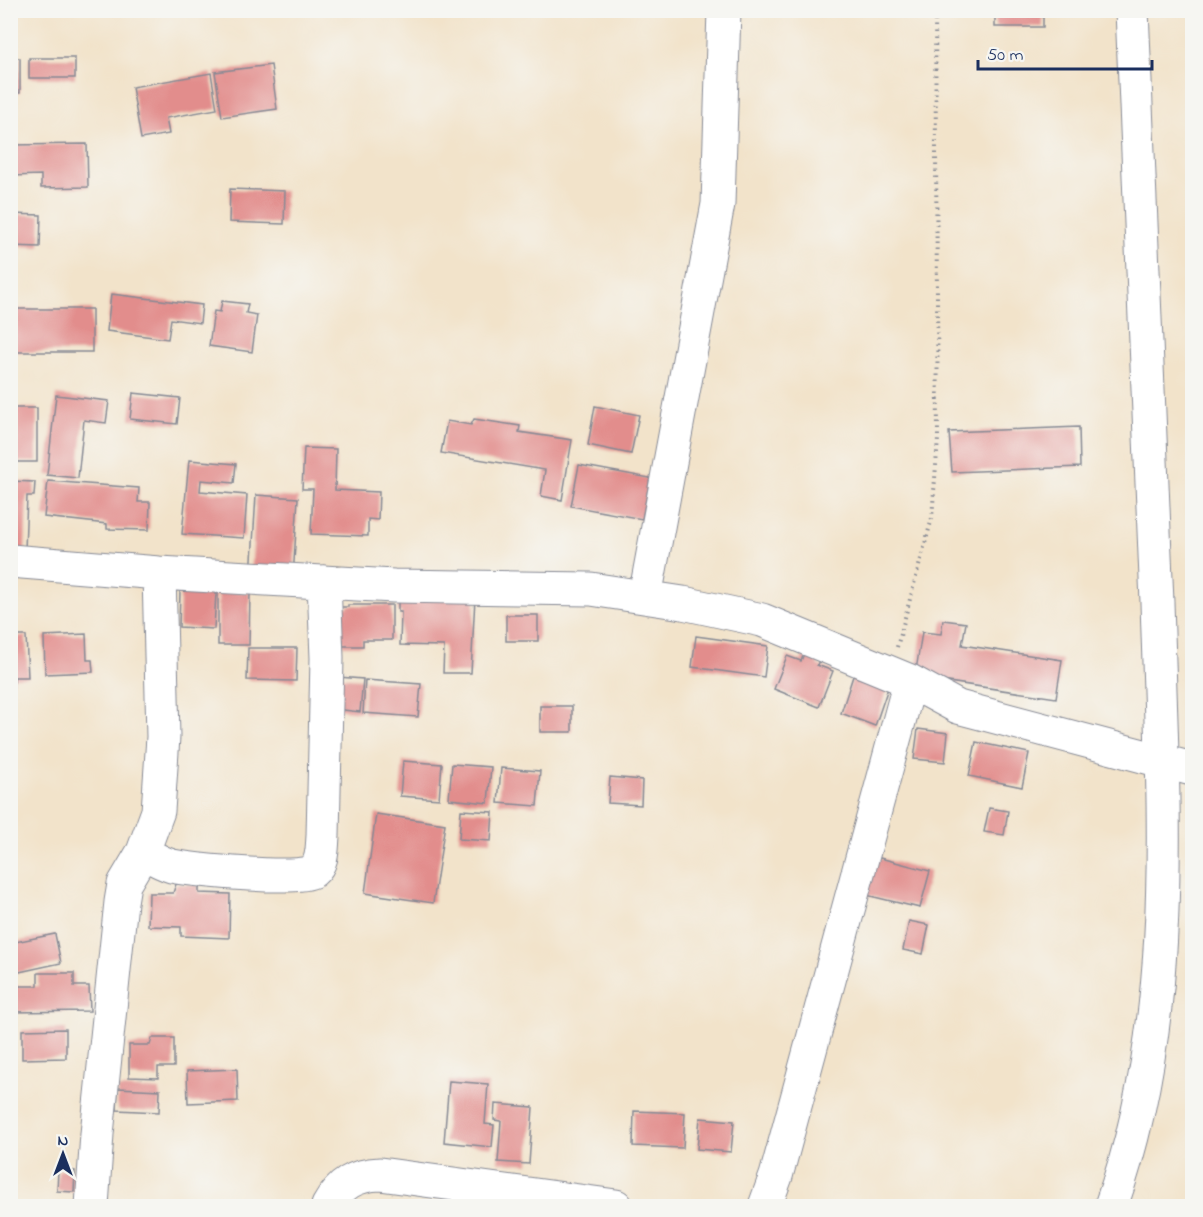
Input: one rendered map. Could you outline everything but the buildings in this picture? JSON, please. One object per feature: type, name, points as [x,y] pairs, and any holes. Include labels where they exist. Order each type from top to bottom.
[{"type":"street","points":[[645,597],[718,204],[724,10]]},
{"type":"street","points":[[1111,1206],[1137,1121],[1150,1056],[1177,765],[1132,10]]},
{"type":"street","points":[[10,561],[159,573],[324,582],[591,590],[645,597],[762,620],[910,681],[958,706],[1177,765]]},
{"type":"street","points":[[92,1206],[97,1134],[121,902],[130,870],[143,852],[158,811],[163,737],[159,573]]},
{"type":"street","points":[[143,852],[172,866],[280,876],[304,876],[315,870],[321,858],[323,836],[327,658],[324,582]]},
{"type":"street","points":[[765,1206],[779,1165],[910,681]]},
{"type":"street","points":[[328,1206],[337,1191],[347,1183],[362,1175],[380,1174],[616,1206]]},
{"type":"path","points":[[910,681],[897,647],[932,518],[938,440],[934,10]]}]
